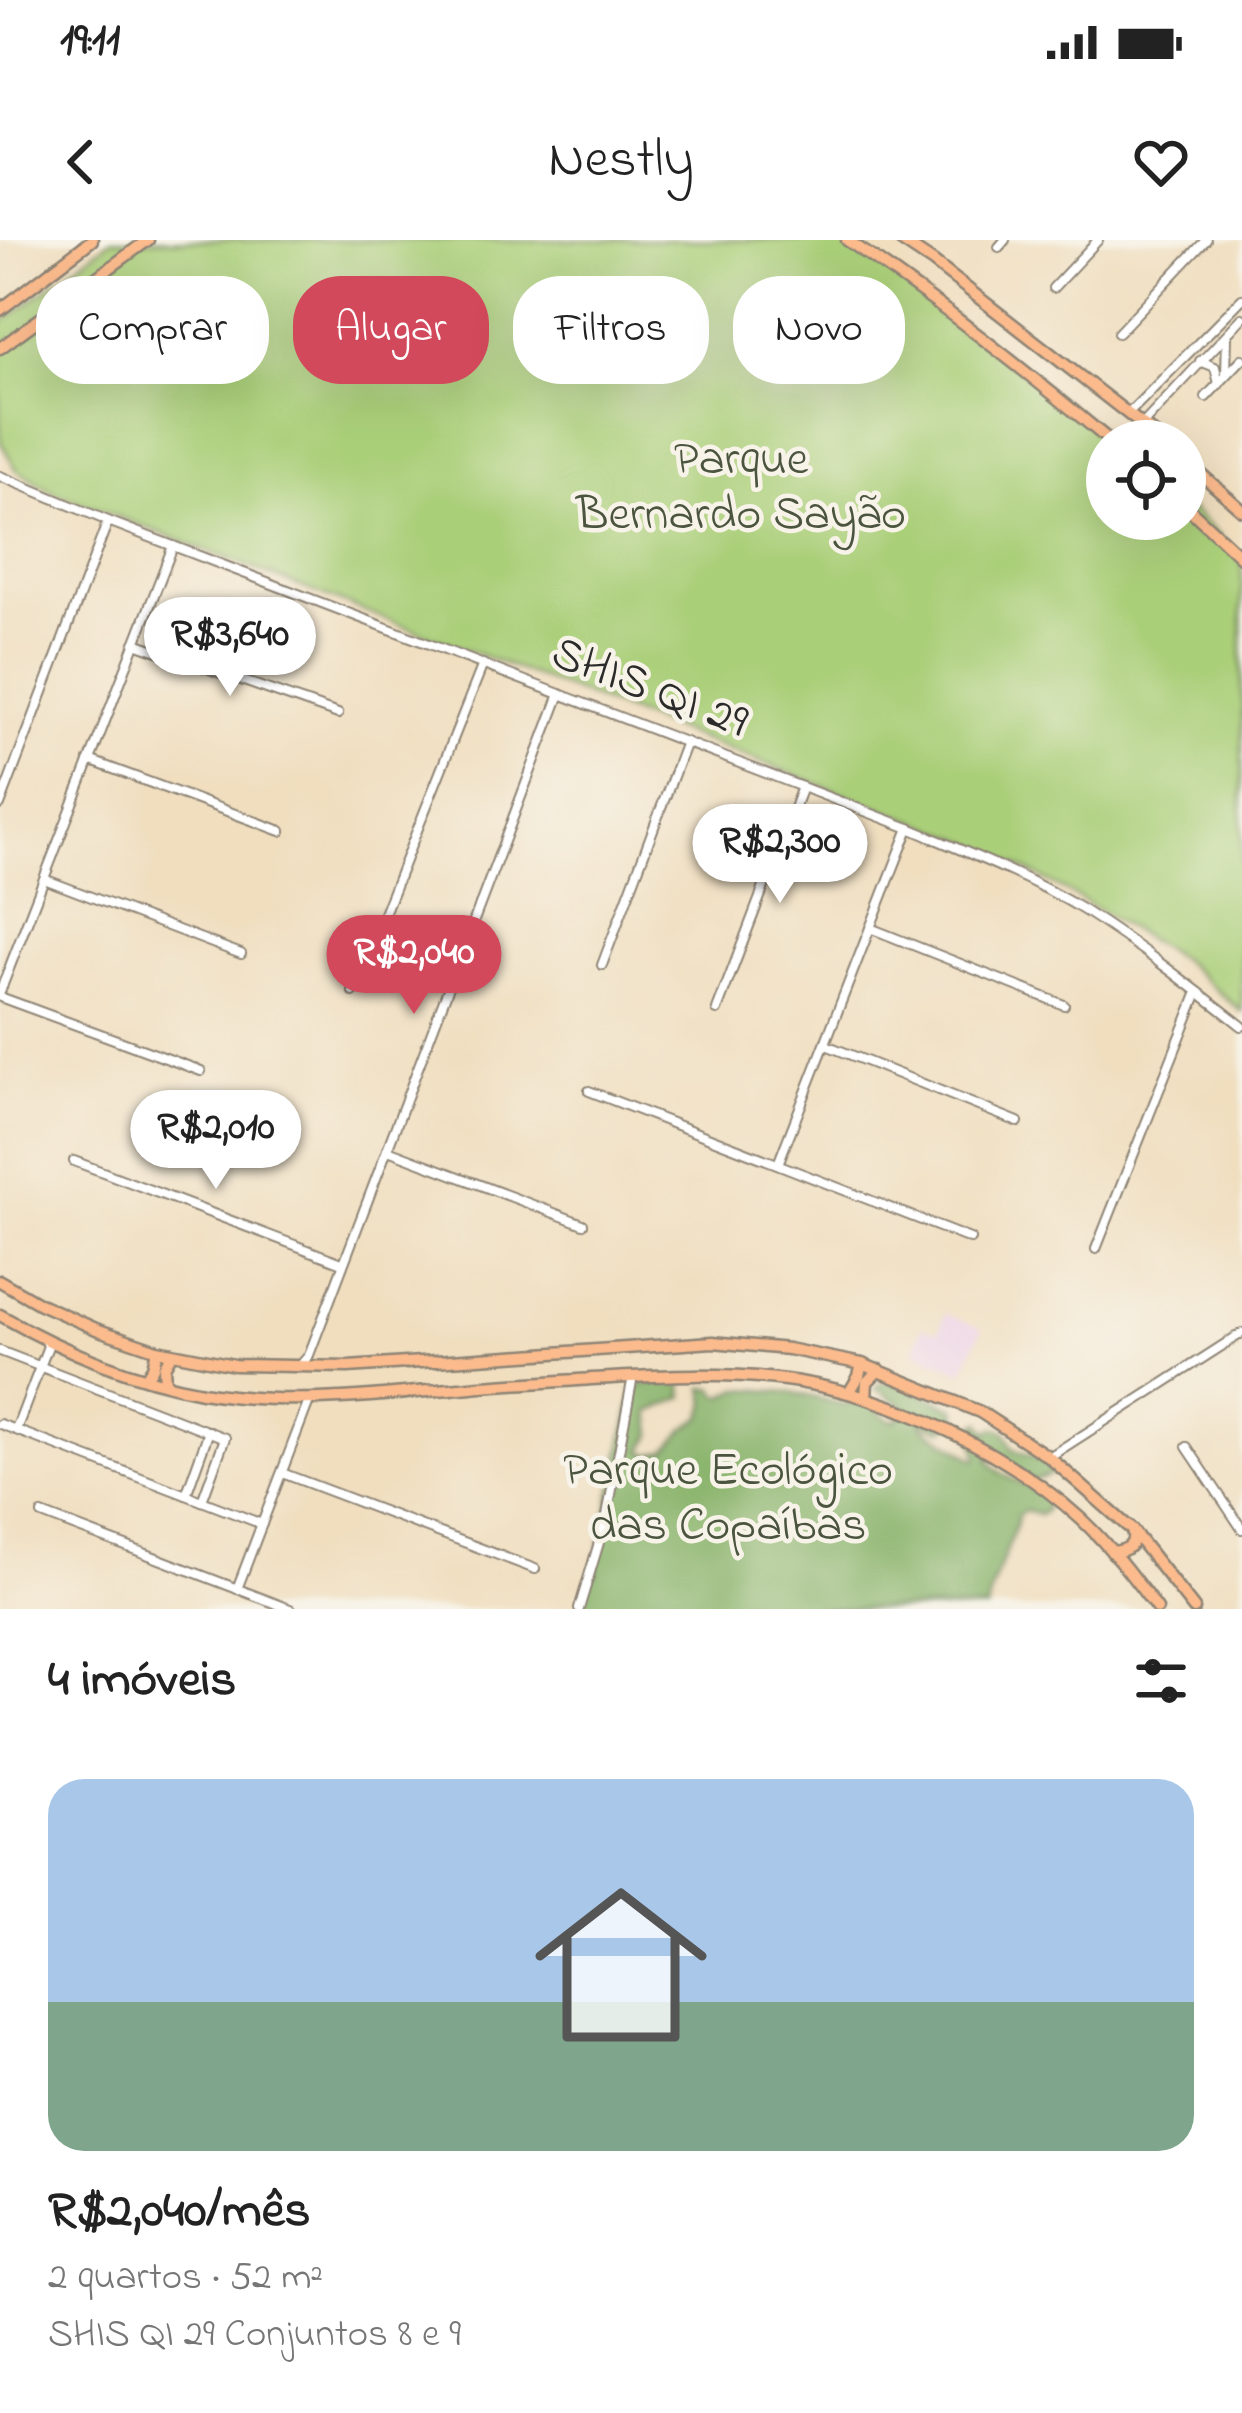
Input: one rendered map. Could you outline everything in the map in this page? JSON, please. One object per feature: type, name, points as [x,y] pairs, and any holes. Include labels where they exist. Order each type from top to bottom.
[{"type":"main road","points":[[0,310],[92,240]]},
{"type":"main road","points":[[0,348],[148,240]]},
{"type":"main road","points":[[847,240],[910,282],[1086,421]]},
{"type":"main road","points":[[900,240],[1137,420]]},
{"type":"main road","points":[[1206,478],[1242,510]]},
{"type":"main road","points":[[1206,525],[1242,559]]},
{"type":"main road","points":[[0,1281],[97,1329],[157,1350],[234,1365],[307,1363],[493,1371],[512,1384],[700,1374],[761,1377],[849,1393],[952,1434],[1010,1466],[1068,1508],[1127,1569],[1157,1609]]},
{"type":"main road","points":[[0,1315],[49,1344],[165,1384],[202,1392],[309,1401],[493,1371],[509,1356],[713,1342],[788,1349],[862,1364],[980,1412],[1048,1457],[1132,1530],[1194,1609]]},
{"type":"main road","points":[[146,1378],[157,1350]]},
{"type":"main road","points":[[165,1384],[164,1367],[172,1353]]},
{"type":"main road","points":[[509,1356],[506,1367],[512,1384]]},
{"type":"main road","points":[[849,1393],[862,1364]]},
{"type":"main road","points":[[866,1399],[867,1382],[879,1370]]},
{"type":"main road","points":[[1112,1552],[1131,1545],[1132,1530]]},
{"type":"main road","points":[[1127,1569],[1134,1553],[1147,1550]]},
{"type":"street","points":[[1053,288],[1098,240]]},
{"type":"street","points":[[1118,333],[1206,240]]},
{"type":"street","points":[[1129,413],[1242,298]]},
{"type":"street","points":[[1146,420],[1242,318]]},
{"type":"street","points":[[1226,376],[1227,333]]},
{"type":"street","points":[[1186,356],[1215,367],[1219,384]]},
{"type":"street","points":[[1206,398],[1242,358]]},
{"type":"street","points":[[1169,373],[1180,383]]},
{"type":"street","name":"SHIS QI 29","points":[[0,476],[909,828],[1021,876],[1083,910],[1242,1026]]},
{"type":"street","points":[[0,805],[108,520]]},
{"type":"street","points":[[173,546],[0,994],[201,1071]]},
{"type":"street","points":[[135,643],[338,714]]},
{"type":"street","points":[[353,992],[483,664]]},
{"type":"street","points":[[307,1363],[560,694]]},
{"type":"street","points":[[602,965],[686,742]]},
{"type":"street","points":[[89,760],[281,831]]},
{"type":"street","points":[[717,1010],[802,787]]},
{"type":"street","points":[[778,1165],[909,828]]},
{"type":"street","points":[[44,879],[241,954]]},
{"type":"street","points":[[871,928],[1064,1005]]},
{"type":"street","points":[[1096,1250],[1198,992]]},
{"type":"street","points":[[826,1045],[1018,1122]]},
{"type":"street","points":[[589,1091],[970,1239]]},
{"type":"street","points":[[387,1150],[583,1224]]},
{"type":"street","points":[[74,1161],[342,1263]]},
{"type":"street","points":[[1048,1457],[1242,1333]]},
{"type":"street","points":[[16,1430],[49,1344]]},
{"type":"street","points":[[0,1351],[225,1438],[202,1501]]},
{"type":"street","points":[[579,1609],[607,1516],[633,1376]]},
{"type":"street","points":[[237,1589],[309,1401]]},
{"type":"street","points":[[0,1424],[262,1524]]},
{"type":"street","points":[[186,1495],[209,1432]]},
{"type":"street","points":[[1187,1446],[1242,1529]]},
{"type":"street","points":[[282,1473],[535,1569]]},
{"type":"street","points":[[42,1514],[290,1609]]},
{"type":"shaded area","points":[[945,1314],[982,1328],[963,1372],[914,1351],[922,1327],[939,1331]]},
{"type":"green space","name":"Parque Bernardo Sayão","points":[[111,240],[844,240],[871,255],[899,276],[733,276],[733,384],[905,384],[905,281],[1088,420],[1086,540],[1206,540],[1206,524],[1242,557],[1242,1012],[1182,960],[976,844],[55,493],[17,470],[0,441],[0,324],[36,297],[36,384],[269,384],[269,276],[63,276]]},
{"type":"green space","name":"Parque Ecológico das Copaíbas","points":[[681,1380],[684,1397],[650,1412],[653,1434],[643,1450],[649,1455],[667,1450],[703,1416],[704,1388],[713,1388],[721,1397],[740,1389],[791,1392],[845,1405],[862,1398],[895,1421],[903,1405],[875,1388],[883,1382],[956,1409],[957,1422],[942,1429],[921,1422],[922,1426],[973,1458],[978,1455],[970,1427],[981,1422],[987,1432],[1005,1431],[1013,1449],[1041,1460],[1054,1473],[1033,1481],[991,1456],[988,1459],[1000,1472],[1047,1500],[1045,1511],[1018,1515],[987,1609],[579,1609],[597,1572],[634,1392],[643,1384]]}]
